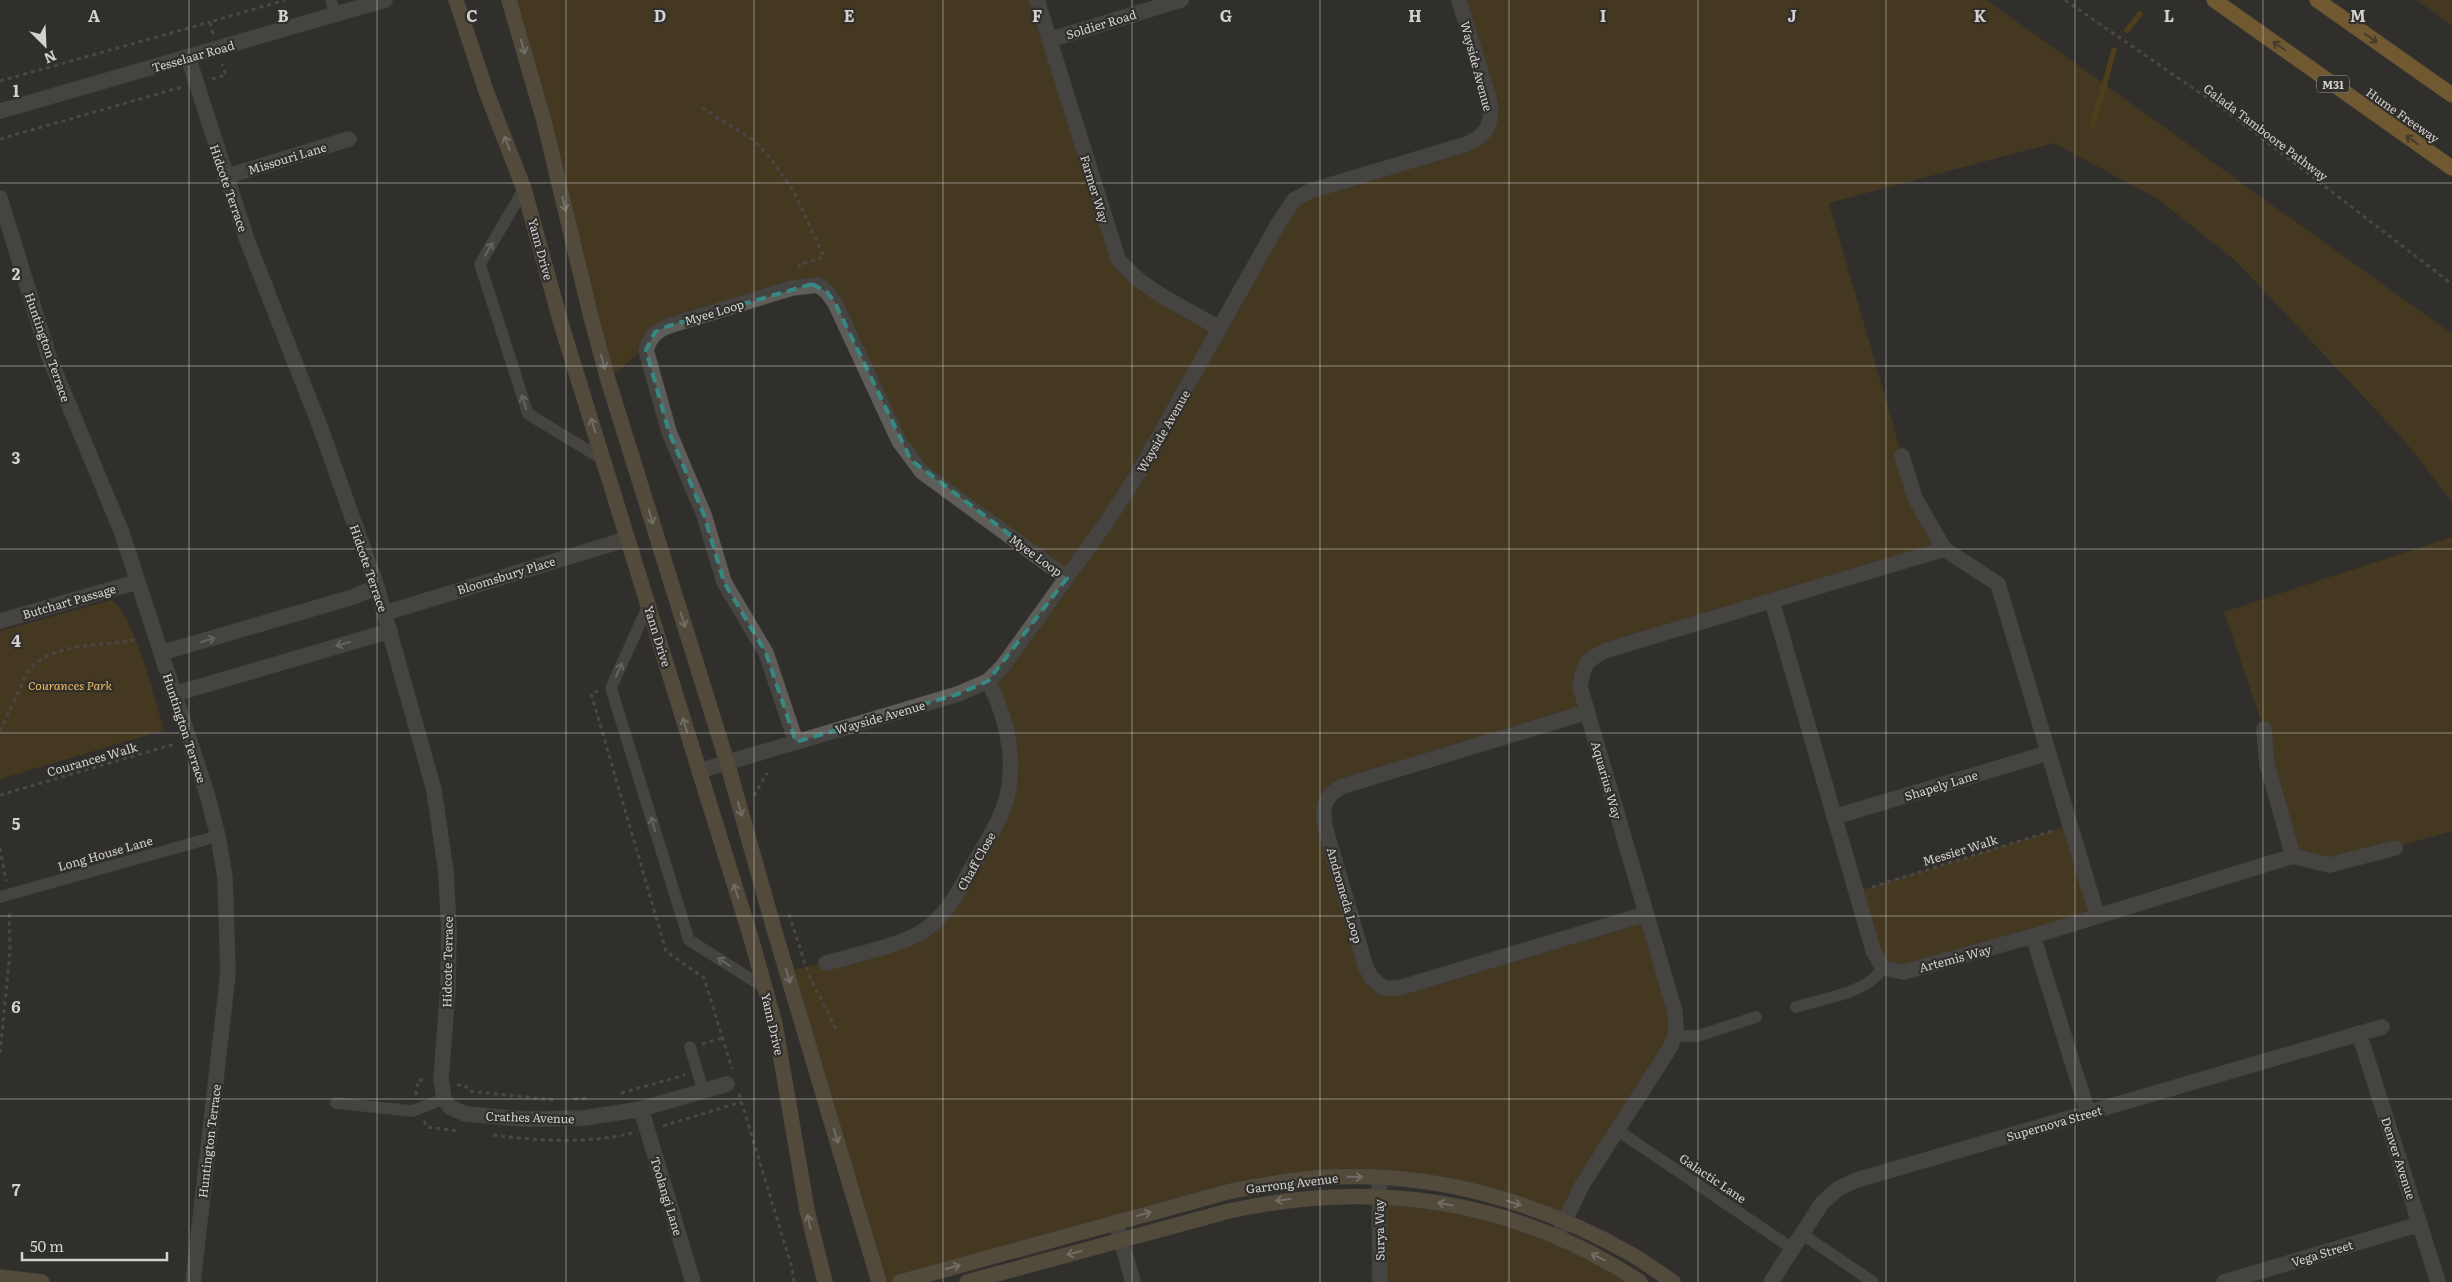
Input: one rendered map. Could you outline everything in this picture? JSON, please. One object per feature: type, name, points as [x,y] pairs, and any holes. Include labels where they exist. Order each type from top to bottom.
[{"type":"highway","name":"Hume Freeway","points":[[2214,0],[2452,168]]},
{"type":"highway","points":[[2317,0],[2452,95]]},
{"type":"street","name":"Tesselaar Road","points":[[0,112],[188,57],[333,7],[385,0]]},
{"type":"street","name":"Yann Drive","points":[[456,0],[486,91],[524,189],[562,327],[765,988],[775,1024],[786,1079],[809,1219],[825,1282]]},
{"type":"street","name":"Yann Drive","points":[[509,0],[544,121],[608,380],[727,762],[774,929],[879,1282]]},
{"type":"street","name":"Farmer Way","points":[[1037,0],[1118,259],[1133,276],[1147,286],[1220,329]]},
{"type":"street","name":"Soldier Road","points":[[1049,40],[1181,0]]},
{"type":"street","name":"Wayside Avenue","points":[[699,772],[727,762],[958,694],[988,681],[1002,666],[1067,578],[1136,477],[1282,216],[1300,196],[1467,144],[1485,133],[1490,124],[1492,114],[1490,102],[1459,0]]},
{"type":"street","name":"Hidcote Terrace","points":[[188,57],[225,177],[264,286],[320,428],[377,587],[434,790],[446,872],[449,930],[448,988],[441,1079],[444,1099]]},
{"type":"street","name":"Missouri Lane","points":[[225,177],[349,139]]},
{"type":"street","name":"Huntington Terrace","points":[[0,198],[49,357],[108,497],[161,653],[218,836],[225,877],[228,973],[193,1282]]},
{"type":"street","name":"Myee Loop","points":[[796,742],[766,653],[724,582],[704,515],[669,432],[646,350],[656,332],[668,326],[807,286],[818,285],[827,292],[835,303],[899,441],[911,460],[935,482],[1067,578]]},
{"type":"street","points":[[1902,456],[1915,498],[1944,549],[1998,584],[2097,915]]},
{"type":"street","name":"Bloomsbury Place","points":[[385,613],[628,539]]},
{"type":"street","name":"Aquarius Way","points":[[1557,1237],[1582,1185],[1671,1046],[1674,1036],[1675,1012],[1580,687],[1583,668],[1592,657],[1607,650],[1944,549]]},
{"type":"street","name":"Butchart Passage","points":[[0,620],[137,582]]},
{"type":"street","points":[[161,653],[352,597],[377,587]]},
{"type":"street","points":[[1772,601],[1873,950],[1883,968]]},
{"type":"street","points":[[174,694],[390,631]]},
{"type":"street","name":"Chaff Close","points":[[826,963],[921,933],[947,911],[955,898],[999,818],[1010,780],[1005,720],[1000,702],[988,681]]},
{"type":"street","name":"Andromeda Loop","points":[[1587,712],[1343,786],[1332,792],[1324,800],[1322,813],[1327,836],[1366,968],[1372,978],[1383,988],[1399,988],[1646,914]]},
{"type":"street","points":[[2264,729],[2267,764],[2293,856],[2329,865],[2395,848]]},
{"type":"street","name":"Shapely Lane","points":[[1834,817],[2048,753]]},
{"type":"street","name":"Artemis Way","points":[[1883,968],[1904,972],[2033,936],[2293,856]]},
{"type":"street","points":[[2033,936],[2088,1113]]},
{"type":"street","name":"Supernova Street","points":[[1771,1282],[1822,1203],[1839,1188],[1848,1184],[2382,1027]]},
{"type":"street","name":"Denver Avenue","points":[[2359,1033],[2438,1282]]},
{"type":"street","name":"Crathes Avenue","points":[[444,1099],[450,1107],[466,1114],[525,1119],[585,1118],[641,1110],[703,1090],[733,1084]]},
{"type":"street","name":"Toolangi Lane","points":[[641,1110],[693,1282]]},
{"type":"street","name":"Garrong Avenue","points":[[900,1282],[1231,1191],[1282,1182],[1331,1177],[1379,1177],[1441,1184],[1488,1194],[1565,1220],[1630,1253],[1673,1282]]},
{"type":"street","name":"Surya Way","points":[[1379,1177],[1380,1282]]},
{"type":"street","name":"Garrong Avenue","points":[[967,1282],[1266,1203],[1338,1195],[1378,1196],[1436,1202],[1484,1212],[1557,1237],[1608,1262],[1640,1282]]},
{"type":"street","points":[[1116,1222],[1133,1282]]},
{"type":"street","name":"Vega Street","points":[[2224,1282],[2420,1224]]},
{"type":"street","points":[[0,1277],[42,1282]]},
{"type":"lane","points":[[524,189],[480,264],[528,414],[604,460]]},
{"type":"lane","points":[[648,606],[611,688],[689,940],[765,988]]},
{"type":"lane","name":"Long House Lane","points":[[4,896],[218,836]]},
{"type":"lane","points":[[1796,1007],[1861,987],[1876,978],[1883,968]]},
{"type":"lane","points":[[1674,1036],[1698,1036],[1756,1017]]},
{"type":"lane","points":[[690,1048],[703,1090]]},
{"type":"lane","points":[[336,1102],[412,1111],[444,1099]]},
{"type":"lane","name":"Galactic Lane","points":[[1617,1130],[1792,1249]]},
{"type":"lane","points":[[1802,1234],[1873,1282]]},
{"type":"path","name":"Galada Tamboore Pathway","points":[[2065,0],[2229,113],[2452,284]]},
{"type":"path","points":[[0,81],[210,22]]},
{"type":"path","points":[[702,108],[752,139],[783,173],[824,257],[799,265],[807,286]]},
{"type":"path","points":[[0,731],[28,671],[34,663],[66,649],[127,641],[154,634]]},
{"type":"path","points":[[611,688],[591,693],[666,951],[704,978],[733,1084],[792,1268],[794,1282]]},
{"type":"path","name":"Courances Walk","points":[[0,794],[189,740]]},
{"type":"path","points":[[752,798],[767,773]]},
{"type":"path","name":"Messier Walk","points":[[1856,892],[2070,825]]},
{"type":"path","points":[[0,848],[10,952],[0,1053]]},
{"type":"path","points":[[789,912],[808,972],[836,1028]]},
{"type":"highlighted area","points":[[812,284],[827,292],[835,303],[911,460],[1067,578],[988,681],[958,694],[796,742],[766,653],[724,582],[704,515],[669,432],[646,350],[655,332],[668,326]]},
{"type":"green space","points":[[509,0],[1037,0],[1118,259],[1220,329],[1294,200],[1467,144],[1490,124],[1459,0],[1987,0],[2452,334],[2452,502],[2404,440],[2237,262],[2158,199],[2054,143],[1829,203],[1902,456],[1944,549],[1607,650],[1583,668],[1587,712],[1343,786],[1324,800],[1366,968],[1383,988],[1646,914],[1676,1031],[1565,1220],[1441,1184],[1282,1182],[900,1282],[879,1282],[786,971],[826,963],[902,940],[947,911],[1010,780],[988,681],[1067,578],[922,472],[818,285],[668,326],[608,380]]},
{"type":"green space","points":[[2416,0],[2452,0],[2452,25]]},
{"type":"green space","points":[[2452,537],[2452,831],[2329,865],[2293,856],[2264,729],[2224,612]]},
{"type":"green space","name":"Courances Park","points":[[112,600],[129,623],[150,680],[164,730],[0,779],[0,631]]},
{"type":"green space","points":[[2070,825],[2097,915],[1890,970],[1856,892]]},
{"type":"green space","points":[[1378,1196],[1484,1212],[1640,1282],[1380,1282]]},
{"type":"waterway","points":[[2127,30],[2140,14]]},
{"type":"waterway","points":[[2093,125],[2114,50]]}]
